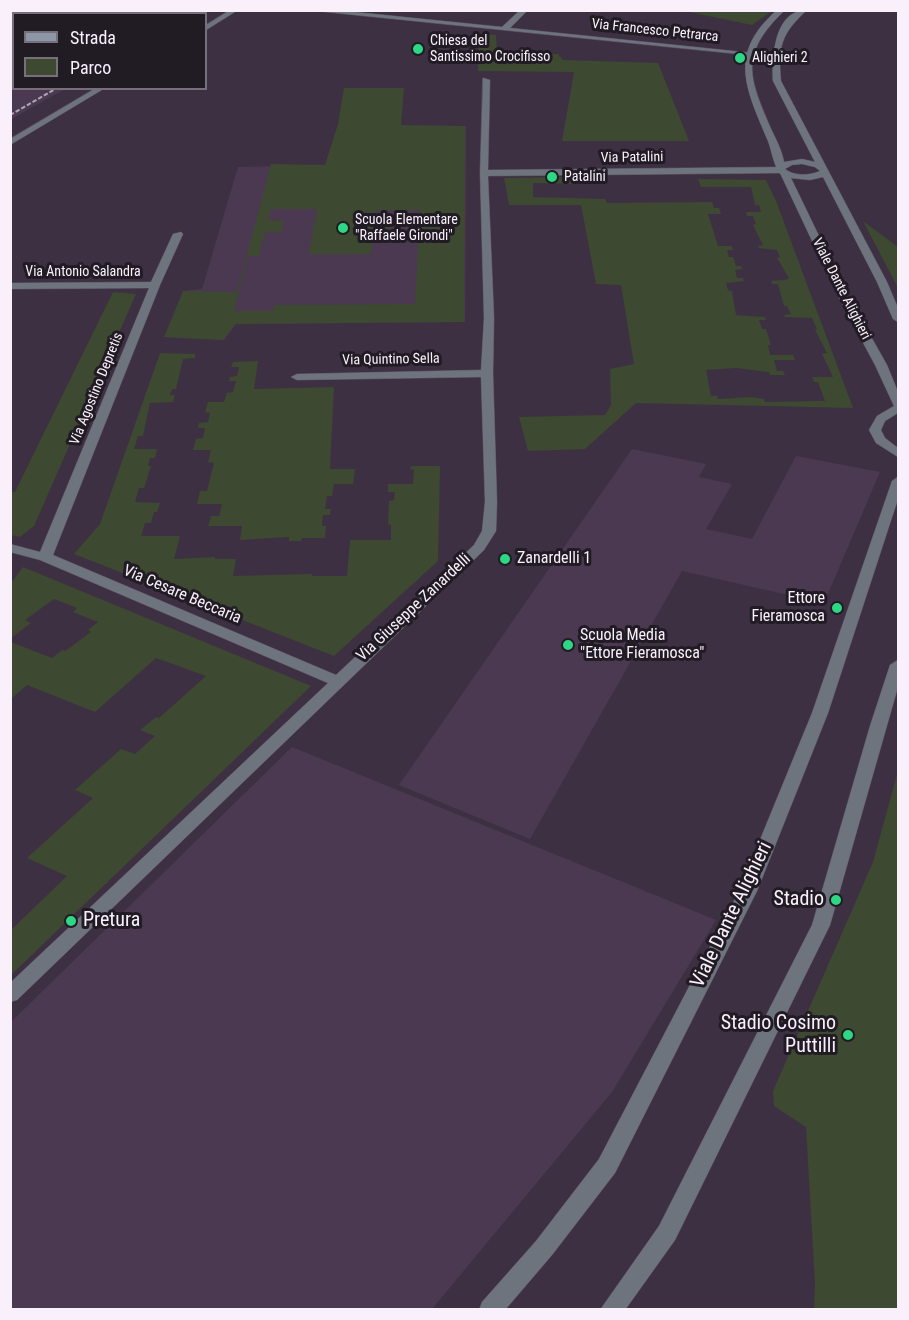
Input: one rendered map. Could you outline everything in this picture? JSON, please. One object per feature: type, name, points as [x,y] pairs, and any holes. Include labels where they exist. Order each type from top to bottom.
[{"type":"street","points":[[207,27],[235,10]]},
{"type":"street","name":"Via Francesco Petrarca","points":[[309,10],[504,29],[623,36],[769,54]]},
{"type":"street","points":[[363,16],[389,10]]},
{"type":"street","points":[[504,29],[525,10]]},
{"type":"street","points":[[749,53],[771,18],[782,10]]},
{"type":"street","points":[[804,10],[790,20],[769,54],[777,81],[882,282],[898,320]]},
{"type":"street","name":"Viale Dante Alighieri","points":[[749,53],[750,81],[782,170],[898,404]]},
{"type":"street","name":"Via Giuseppe Zanardelli","points":[[10,995],[479,547],[489,531],[491,502],[487,373],[489,318],[484,173],[486,80]]},
{"type":"street","points":[[10,143],[99,90]]},
{"type":"street","points":[[782,170],[801,162],[824,170]]},
{"type":"street","points":[[782,170],[807,177],[819,176],[824,170]]},
{"type":"street","name":"Via Patalini","points":[[484,173],[782,170]]},
{"type":"street","name":"Via Agostino Depretis","points":[[45,557],[155,285],[178,234]]},
{"type":"street","name":"Via Antonio Salandra","points":[[10,286],[155,285]]},
{"type":"street","name":"Via Quintino Sella","points":[[297,377],[487,373]]},
{"type":"street","points":[[898,409],[878,421],[875,430],[880,440],[898,453]]},
{"type":"street","name":"Viale Dante Alighieri","points":[[490,1310],[544,1248],[607,1166],[748,891],[820,713],[898,481]]},
{"type":"street","name":"Via Cesare Beccaria","points":[[10,548],[45,557],[337,681]]},
{"type":"street","points":[[611,1310],[667,1233],[821,925],[878,726],[898,665]]},
{"type":"shaded area","points":[[85,10],[202,10],[200,12],[81,12]]},
{"type":"shaded area","points":[[10,62],[12,62],[12,90],[63,90],[11,119]]},
{"type":"shaded area","name":"Scuola Elementare \"Raffaele Girondi\"","points":[[338,125],[466,126],[465,322],[236,324],[224,340],[165,337],[184,291],[202,289],[238,167],[326,165]]},
{"type":"shaded area","name":"Scuola Media \"Ettore Fieramosca\"","points":[[632,449],[706,464],[699,477],[732,484],[706,529],[752,539],[796,456],[880,472],[824,603],[682,571],[530,839],[399,785]]},
{"type":"shaded area","points":[[292,747],[716,920],[612,1092],[432,1309],[11,1309],[11,1022]]},
{"type":"green space","points":[[684,11],[772,11],[752,25]]},
{"type":"green space","points":[[479,34],[496,35],[497,53],[558,54],[563,60],[658,63],[689,141],[562,141],[574,72],[478,71]]},
{"type":"green space","name":"Scuola Elementare \"Raffaele Girondi\"","points":[[344,88],[404,88],[401,125],[465,126],[464,322],[235,324],[223,340],[164,337],[183,291],[237,292],[271,164],[325,165],[338,124]],"holes":[[[271,209],[317,209],[309,254],[371,254],[373,232],[389,232],[390,221],[375,221],[376,210],[420,210],[415,304],[274,305],[273,311],[234,311],[248,256],[259,256],[265,232],[281,232],[284,221],[268,220]]]},
{"type":"green space","points":[[574,177],[577,184],[533,183],[533,197],[605,199],[607,203],[712,202],[714,208],[719,208],[721,214],[708,214],[718,246],[732,246],[733,250],[727,250],[729,257],[733,257],[736,266],[741,266],[742,269],[735,270],[737,278],[743,278],[744,281],[726,283],[728,290],[732,291],[736,315],[765,317],[766,320],[759,320],[762,329],[766,329],[771,345],[768,345],[770,355],[793,355],[795,360],[774,360],[777,371],[783,371],[785,375],[770,375],[769,372],[736,368],[706,370],[711,396],[717,396],[718,399],[751,397],[764,399],[765,402],[825,401],[818,382],[814,382],[812,377],[833,377],[822,354],[827,353],[815,330],[817,329],[812,318],[785,317],[784,315],[791,314],[787,306],[784,306],[778,284],[772,284],[771,281],[789,278],[777,258],[780,257],[777,250],[758,246],[763,245],[753,225],[756,224],[753,216],[747,216],[746,212],[761,212],[759,205],[755,205],[751,187],[701,187],[698,179],[766,180],[776,201],[853,408],[636,403],[585,449],[528,451],[519,417],[605,415],[611,405],[610,369],[634,364],[621,285],[596,284],[581,205],[509,205],[504,178]]},
{"type":"green space","points":[[863,221],[898,247],[898,288]]},
{"type":"green space","points":[[113,292],[136,294],[34,526],[20,537],[11,535],[11,492],[15,492]]},
{"type":"green space","points":[[160,353],[195,354],[195,358],[183,359],[176,389],[172,389],[170,395],[175,395],[173,402],[150,403],[143,436],[138,436],[134,449],[157,449],[155,458],[150,458],[148,466],[151,466],[144,488],[139,488],[135,502],[160,503],[151,523],[145,523],[141,536],[180,536],[174,559],[215,557],[215,559],[236,559],[233,576],[312,574],[312,576],[347,576],[350,540],[391,540],[391,525],[388,524],[389,501],[394,500],[395,492],[388,492],[388,484],[413,484],[414,470],[410,469],[411,466],[440,466],[438,561],[334,656],[74,554],[100,524]]},
{"type":"green space","points":[[258,361],[254,389],[334,387],[330,469],[355,469],[353,484],[334,484],[332,496],[327,496],[325,509],[331,509],[330,515],[323,515],[322,526],[326,526],[325,538],[302,538],[301,541],[289,541],[289,537],[240,540],[242,526],[208,526],[211,516],[219,516],[222,504],[197,504],[200,491],[207,491],[214,463],[208,462],[211,450],[193,450],[196,439],[203,438],[205,428],[198,428],[199,423],[208,422],[210,413],[205,412],[208,402],[224,402],[227,393],[233,392],[236,381],[229,381],[230,377],[237,376],[239,367],[231,367],[233,362]]},
{"type":"green space","points":[[23,567],[311,686],[11,975],[11,930],[67,876],[27,858],[93,798],[75,790],[121,749],[135,754],[155,736],[140,730],[156,717],[159,718],[206,676],[156,658],[95,712],[27,685],[11,699],[11,642],[52,658],[91,632],[88,630],[98,622],[73,612],[77,608],[54,599],[25,620],[31,623],[11,638],[11,583]]},
{"type":"green space","name":"Stadio Cosimo Puttilli","points":[[898,771],[898,1309],[814,1309],[815,1284],[806,1127],[774,1106],[773,1091],[873,862]]},
{"type":"railway","points":[[10,115],[54,90]]},
{"type":"place","name":"Chiesa del Santissimo Crocifisso","points":[[418,49]]},
{"type":"place","name":"Alighieri 2","points":[[740,58]]},
{"type":"place","name":"Patalini","points":[[552,177]]},
{"type":"place","name":"Scuola Elementare \"Raffaele Girondi\"","points":[[343,228]]},
{"type":"place","name":"Zanardelli 1","points":[[505,559]]},
{"type":"place","name":"Ettore Fieramosca","points":[[837,608]]},
{"type":"place","name":"Scuola Media \"Ettore Fieramosca\"","points":[[568,645]]},
{"type":"place","name":"Stadio","points":[[836,900]]},
{"type":"place","name":"Pretura","points":[[71,921]]},
{"type":"place","name":"Stadio Cosimo Puttilli","points":[[848,1035]]}]
